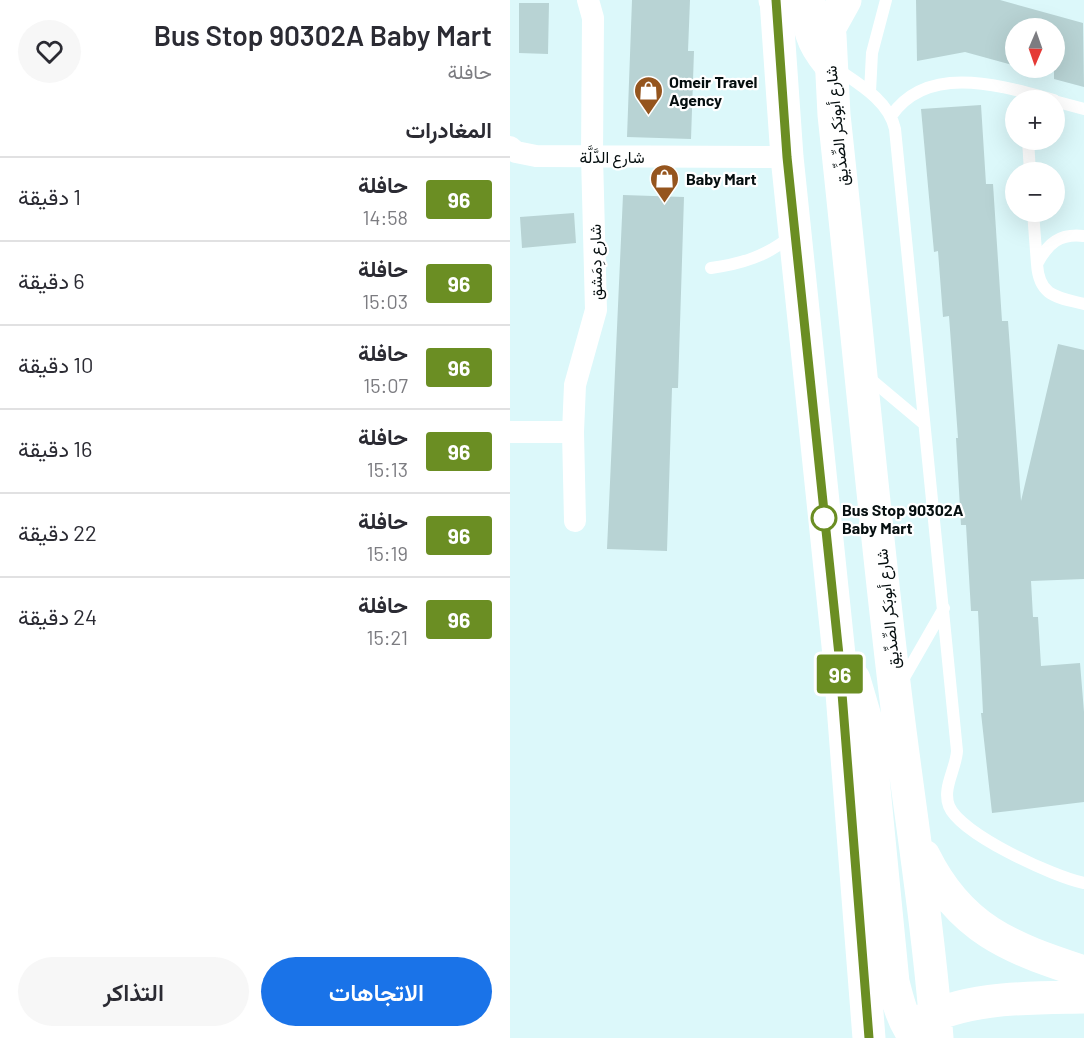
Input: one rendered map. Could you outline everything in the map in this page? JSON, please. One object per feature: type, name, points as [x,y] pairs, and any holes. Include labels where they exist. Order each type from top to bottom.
[{"type":"main road","points":[[810,0],[810,35],[829,63]]},
{"type":"main road","points":[[776,1],[787,157],[839,655],[869,1038]]},
{"type":"main road","name":"شارع أبوبَكر الصِّدِّيق","points":[[836,9],[829,63],[896,692],[917,842],[919,1031]]},
{"type":"main road","points":[[839,655],[852,675],[868,727],[893,982],[919,1031],[982,1003],[1084,997]]},
{"type":"main road","points":[[917,842],[948,898],[972,921],[996,936],[1084,972]]},
{"type":"street","name":"شارع دِمَشق","points":[[575,521],[573,432],[575,385],[596,310],[591,9]]},
{"type":"street","name":"شارع الدَّلَّة","points":[[510,147],[516,152],[536,156],[787,157]]},
{"type":"street","points":[[510,432],[573,432]]},
{"type":"lane","points":[[870,92],[872,52],[886,0]]},
{"type":"lane","points":[[829,63],[870,92],[891,116],[895,129],[957,751],[957,764],[948,786],[949,807],[964,825],[982,837],[1049,872],[1084,883]]},
{"type":"lane","points":[[891,116],[908,96],[939,84],[999,85],[1011,90]]},
{"type":"lane","points":[[1065,103],[1084,109]]},
{"type":"lane","points":[[1034,222],[1040,285],[1048,292],[1084,304]]},
{"type":"lane","points":[[711,268],[734,265],[757,258],[778,247],[796,232]]},
{"type":"lane","points":[[1037,264],[1053,240],[1065,236],[1084,236]]},
{"type":"lane","points":[[862,372],[924,424]]},
{"type":"lane","points":[[896,692],[944,608]]},
{"type":"building","points":[[632,0],[690,0],[688,51],[694,51],[691,139],[627,137]]},
{"type":"building","points":[[916,0],[1000,0],[1065,18],[1005,18],[1005,63],[965,52],[917,61]]},
{"type":"building","points":[[519,3],[549,3],[548,54],[519,53]]},
{"type":"building","points":[[1065,18],[1083,23],[1084,87],[1054,79],[1065,78]]},
{"type":"building","points":[[981,105],[986,184],[993,184],[1002,321],[1008,321],[1021,501],[1058,344],[1084,350],[1084,579],[1031,581],[1033,617],[1038,617],[1041,666],[1080,663],[1084,712],[1084,802],[992,813],[981,713],[983,713],[978,611],[971,611],[966,525],[961,525],[956,438],[958,438],[949,316],[943,317],[938,251],[934,252],[921,109]]},
{"type":"building","points":[[623,195],[684,197],[678,388],[672,388],[667,551],[607,549]]},
{"type":"building","points":[[574,213],[576,243],[522,248],[520,217]]},
{"type":"bus line","name":"96","points":[[776,0],[787,157],[839,655],[869,1038]]},
{"type":"place","name":"Omeir Travel Agency","points":[[648,116]]},
{"type":"place","name":"Baby Mart","points":[[665,204]]},
{"type":"place","name":"Bus Stop 90302A Baby Mart","points":[[824,518]]}]
